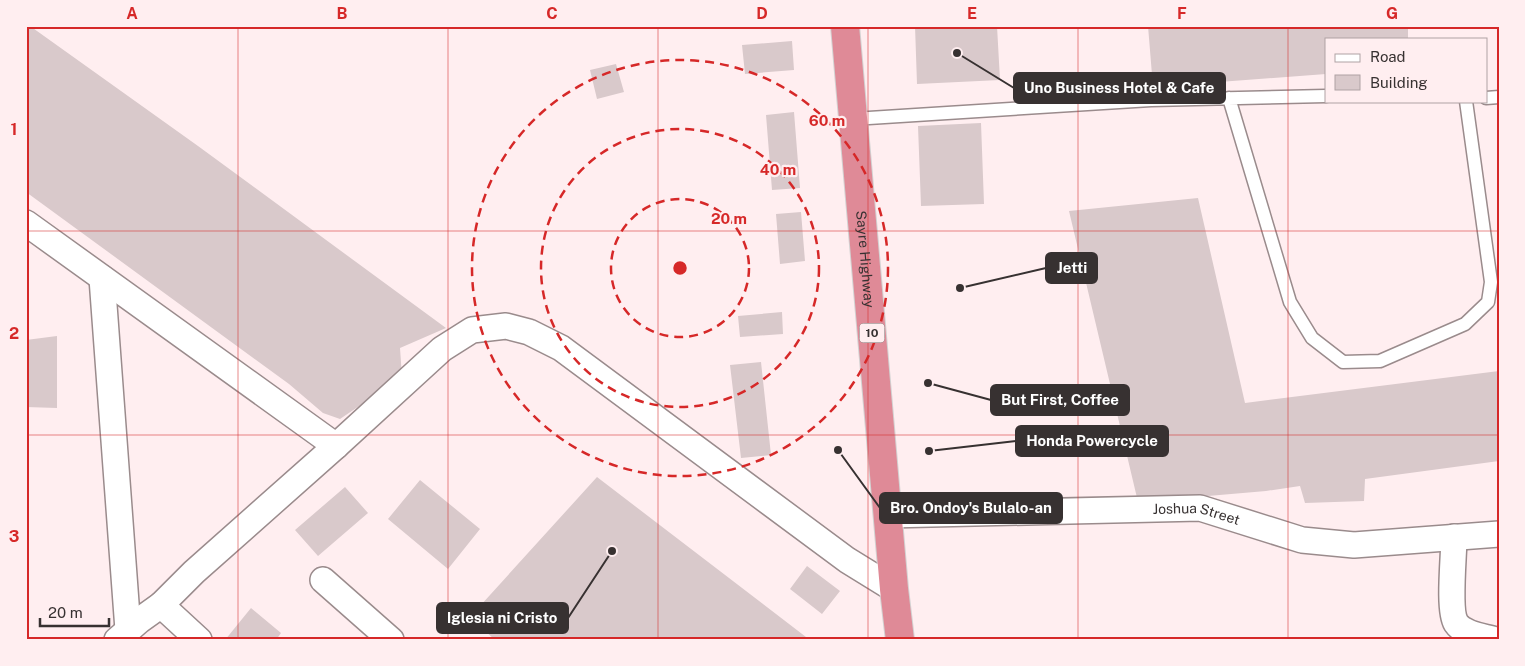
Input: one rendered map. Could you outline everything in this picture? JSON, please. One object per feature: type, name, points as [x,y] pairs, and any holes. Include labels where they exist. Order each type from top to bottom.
[{"type":"highway","name":"Sayre Highway","points":[[845,26],[900,640]]},
{"type":"street","points":[[26,222],[336,446]]},
{"type":"street","points":[[102,278],[123,635]]},
{"type":"street","points":[[123,635],[161,605],[194,572],[442,349],[472,330],[506,326],[529,332],[561,348],[847,560],[894,589]]},
{"type":"street","name":"Joshua Street","points":[[888,514],[1200,508],[1302,540],[1354,544],[1499,534]]},
{"type":"street","points":[[1454,537],[1452,609],[1456,623],[1467,632],[1496,640]]},
{"type":"street","points":[[323,580],[391,640]]},
{"type":"street","points":[[161,605],[199,640]]},
{"type":"lane","points":[[853,119],[1151,100],[1325,96]]},
{"type":"lane","points":[[1229,98],[1290,302],[1312,338],[1343,362],[1380,361],[1465,324],[1488,302],[1491,282],[1466,102]]},
{"type":"building","points":[[26,26],[30,26],[198,146],[446,328],[400,348],[402,377],[340,419],[323,413],[289,384],[26,192]]},
{"type":"building","points":[[915,26],[997,26],[1000,80],[917,84]]},
{"type":"building","points":[[1148,26],[1408,26],[1408,38],[1325,38],[1325,74],[1153,87]]},
{"type":"building","points":[[792,41],[794,70],[745,74],[742,45]]},
{"type":"building","points":[[616,64],[624,92],[597,99],[590,70]]},
{"type":"building","points":[[794,112],[800,188],[772,190],[766,115]]},
{"type":"building","points":[[981,123],[984,204],[921,206],[918,126]]},
{"type":"building","points":[[1198,198],[1245,403],[1499,371],[1499,461],[1365,479],[1364,501],[1305,503],[1300,486],[1266,491],[1138,502],[1069,211]]},
{"type":"building","points":[[801,212],[805,261],[780,264],[776,214]]},
{"type":"building","points":[[782,312],[783,334],[740,337],[738,316]]},
{"type":"building","points":[[57,336],[57,408],[26,407],[26,340]]},
{"type":"building","points":[[761,362],[771,455],[741,458],[730,365]]},
{"type":"building","points":[[597,477],[806,637],[806,640],[495,640],[470,617]]},
{"type":"building","points":[[420,480],[480,529],[448,569],[388,519]]},
{"type":"building","points":[[345,487],[368,513],[318,556],[295,530]]},
{"type":"building","points":[[807,566],[840,591],[822,614],[790,589]]},
{"type":"building","points":[[251,608],[281,633],[276,640],[225,640]]},
{"type":"place","name":"Uno Business Hotel & Cafe","points":[[957,53]]},
{"type":"place","name":"Jetti","points":[[960,288]]},
{"type":"place","name":"But First, Coffee","points":[[928,383]]},
{"type":"place","name":"Bro. Ondoy's Bulalo-an","points":[[838,450]]},
{"type":"place","name":"Honda Powercycle","points":[[929,451]]},
{"type":"place","name":"Iglesia ni Cristo","points":[[612,551]]}]
